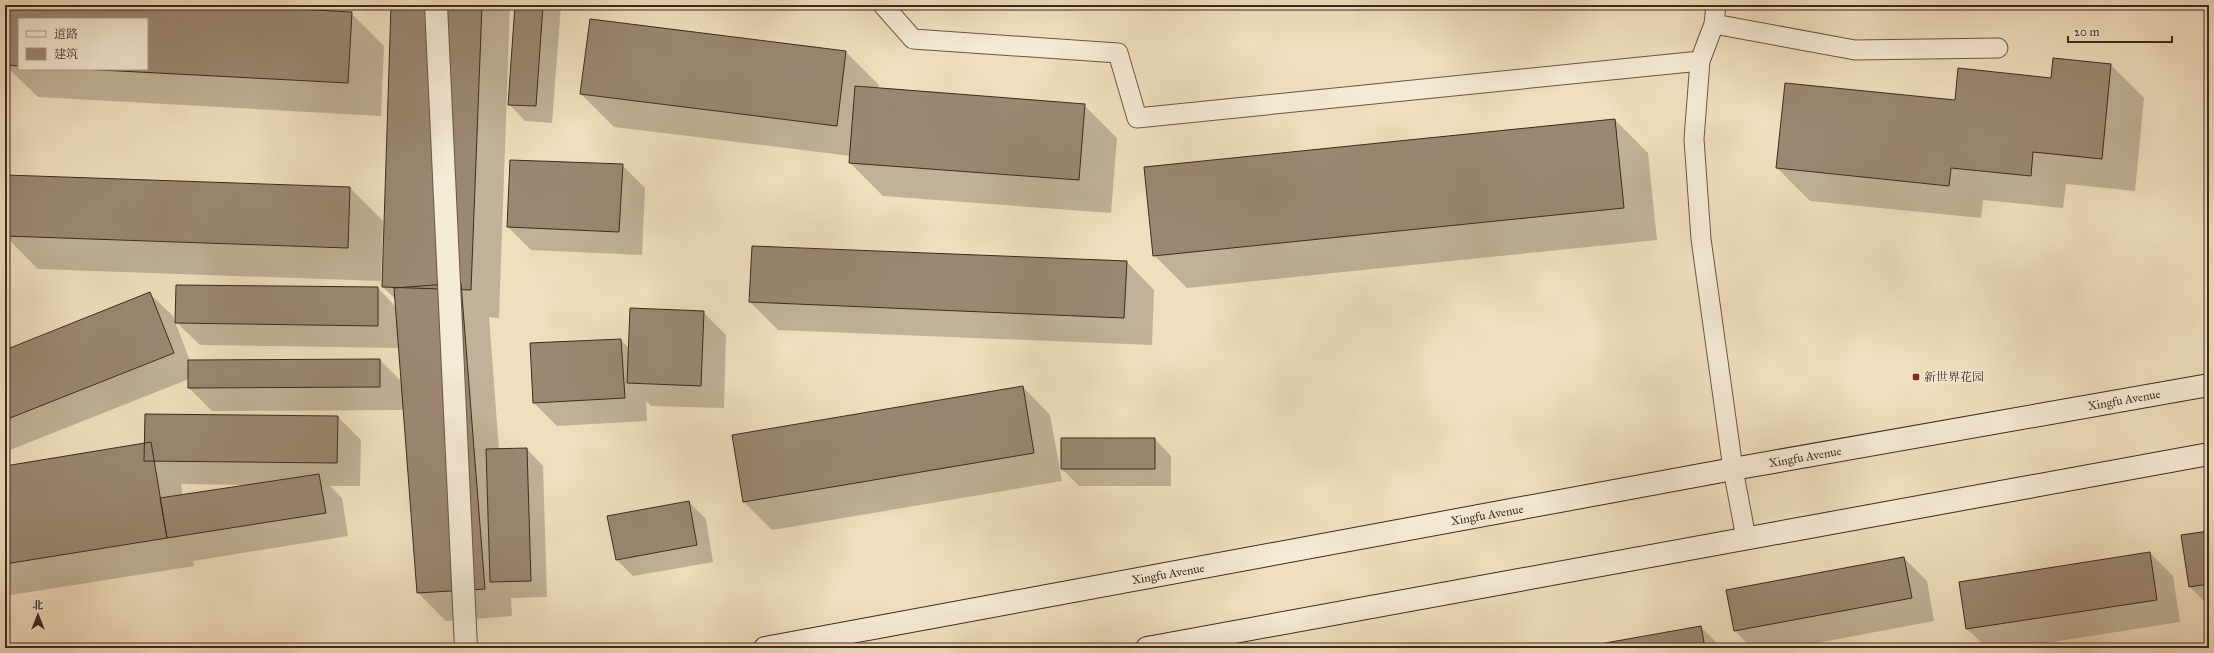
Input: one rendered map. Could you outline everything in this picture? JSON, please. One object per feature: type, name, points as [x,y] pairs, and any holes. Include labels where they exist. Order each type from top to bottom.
[{"type":"main road","points":[[436,5],[466,648]]},
{"type":"main road","name":"Xingfu Avenue","points":[[765,648],[1733,470],[2209,385]]},
{"type":"main road","points":[[1147,648],[2209,454]]},
{"type":"lane","points":[[883,5],[914,39],[1118,53],[1137,118],[1700,61]]},
{"type":"lane","points":[[1716,5],[1714,24],[1700,61],[1694,139],[1701,239],[1733,470],[1746,538]]},
{"type":"lane","points":[[1714,24],[1855,50],[1998,48]]},
{"type":"building","points":[[7,5],[216,5],[352,12],[348,83],[100,70],[148,70],[148,18],[18,18],[18,66],[5,65]]},
{"type":"building","points":[[391,5],[482,5],[471,290],[382,287]]},
{"type":"building","points":[[515,5],[543,5],[536,106],[508,105]]},
{"type":"building","points":[[590,19],[846,51],[837,126],[580,94]]},
{"type":"building","points":[[2053,58],[2111,64],[2102,159],[2033,152],[2031,176],[1951,168],[1949,186],[1776,168],[1785,83],[1955,100],[1958,68],[2051,78]]},
{"type":"building","points":[[855,86],[1085,104],[1079,180],[849,163]]},
{"type":"building","points":[[1615,119],[1624,208],[1153,256],[1144,167]]},
{"type":"building","points":[[510,160],[623,164],[619,232],[507,227]]},
{"type":"building","points":[[6,175],[350,187],[348,248],[5,236]]},
{"type":"building","points":[[752,246],[1127,261],[1124,318],[749,302]]},
{"type":"building","points":[[461,283],[485,589],[417,593],[394,288]]},
{"type":"building","points":[[176,285],[378,287],[378,326],[175,323]]},
{"type":"building","points":[[150,292],[174,353],[5,420],[5,350]]},
{"type":"building","points":[[630,308],[704,311],[701,386],[627,383]]},
{"type":"building","points":[[621,339],[625,398],[533,403],[530,343]]},
{"type":"building","points":[[380,359],[380,387],[188,388],[188,360]]},
{"type":"building","points":[[1023,386],[1034,453],[743,502],[732,435]]},
{"type":"building","points":[[145,414],[338,416],[337,463],[144,461]]},
{"type":"building","points":[[1061,438],[1155,438],[1155,469],[1061,469]]},
{"type":"building","points":[[151,442],[167,538],[5,564],[5,466]]},
{"type":"building","points":[[527,448],[531,581],[490,582],[486,449]]},
{"type":"building","points":[[319,474],[326,513],[167,538],[160,498]]},
{"type":"building","points":[[689,501],[697,545],[616,560],[607,516]]},
{"type":"building","points":[[2209,531],[2209,584],[2189,587],[2181,535]]},
{"type":"building","points":[[2150,552],[2157,600],[1966,629],[1959,582]]},
{"type":"building","points":[[1904,557],[1912,598],[1734,631],[1726,590]]},
{"type":"building","points":[[1701,626],[1705,648],[1577,648]]},
{"type":"building","points":[[2209,645],[2209,648],[2193,648]]},
{"type":"place","name":"新世界花园","points":[[1916,377]]}]
